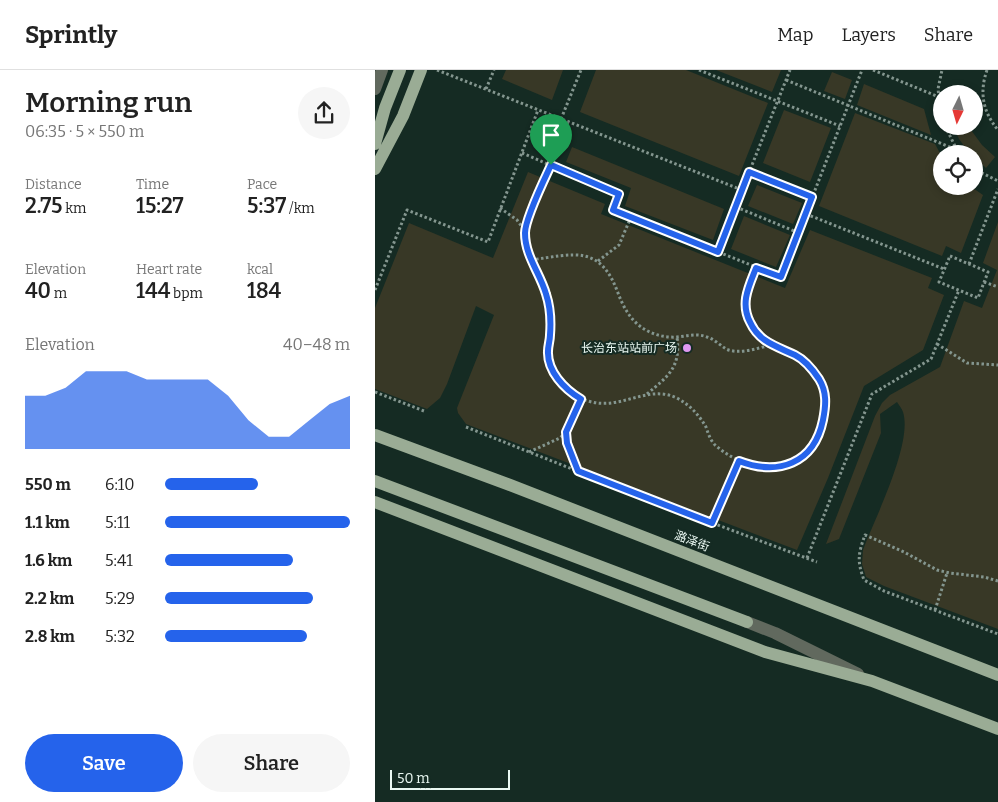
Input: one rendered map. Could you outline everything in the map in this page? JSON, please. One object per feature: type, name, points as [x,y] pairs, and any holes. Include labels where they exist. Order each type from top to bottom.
[{"type":"main road","points":[[375,144],[385,108],[400,70]]},
{"type":"main road","points":[[375,169],[403,116],[421,70]]},
{"type":"main road","name":"潞泽街","points":[[375,435],[510,485],[998,675]]},
{"type":"main road","points":[[375,481],[747,622]]},
{"type":"main road","points":[[375,502],[765,652],[871,681],[998,729]]},
{"type":"street","points":[[375,89],[382,70]]},
{"type":"street","points":[[747,622],[775,632],[871,681]]},
{"type":"path","points":[[437,70],[742,190]]},
{"type":"path","points":[[486,89],[494,70]]},
{"type":"path","points":[[561,119],[581,70]]},
{"type":"path","points":[[699,70],[840,126]]},
{"type":"path","points":[[718,252],[790,70]]},
{"type":"path","points":[[521,153],[619,194],[613,210],[781,277],[862,70]]},
{"type":"path","points":[[873,70],[933,95]]},
{"type":"path","points":[[939,85],[942,70]]},
{"type":"path","points":[[986,70],[983,104],[990,120],[998,130]]},
{"type":"path","points":[[786,80],[945,145]]},
{"type":"path","points":[[375,290],[407,210],[488,242],[538,110]]},
{"type":"path","points":[[568,122],[525,231],[527,249],[547,294],[550,321],[548,352],[551,364],[558,380],[569,392],[581,399],[607,404],[624,402],[646,394],[661,394],[674,397],[686,403],[698,415],[712,442],[723,452],[739,461],[764,468],[780,467],[797,461],[806,455],[815,442],[822,425],[825,392],[810,367],[796,356],[765,342],[750,323],[745,303],[756,268]]},
{"type":"path","points":[[749,172],[812,197]]},
{"type":"path","points":[[983,174],[998,181]]},
{"type":"path","points":[[969,264],[998,189]]},
{"type":"path","points":[[735,207],[799,233]]},
{"type":"path","points":[[501,208],[517,220],[525,231]]},
{"type":"path","points":[[806,214],[945,269]]},
{"type":"path","points":[[598,261],[619,245],[631,217]]},
{"type":"path","points":[[531,260],[580,254],[598,261],[614,282],[623,306],[640,326],[651,333],[668,338],[696,335],[707,337],[732,351],[744,351],[772,345]]},
{"type":"path","points":[[950,256],[988,272],[977,298],[939,282],[945,269],[950,256]]},
{"type":"path","points":[[984,282],[998,287]]},
{"type":"path","points":[[807,558],[872,394],[931,359],[959,290]]},
{"type":"path","points":[[646,394],[667,376],[673,368],[677,358],[677,337]]},
{"type":"path","points":[[937,344],[967,363],[998,365]]},
{"type":"path","points":[[375,392],[424,411]]},
{"type":"path","points":[[529,452],[560,438],[566,432],[581,399]]},
{"type":"path","points":[[466,426],[712,523],[817,562]]},
{"type":"path","points":[[566,432],[567,443],[578,471]]},
{"type":"path","points":[[712,523],[739,461]]},
{"type":"path","points":[[998,581],[937,570],[904,552],[865,535],[859,551],[859,566],[864,580],[883,591],[998,634]]},
{"type":"path","points":[[935,610],[947,572]]},
{"type":"green space","points":[[506,70],[563,70],[552,100],[502,79]]},
{"type":"green space","points":[[596,70],[686,70],[768,103],[739,176],[580,112]]},
{"type":"green space","points":[[716,70],[781,70],[772,92]]},
{"type":"green space","points":[[832,72],[852,80],[845,99],[824,91]]},
{"type":"green space","points":[[864,84],[924,109],[931,135],[857,105]]},
{"type":"green space","points":[[784,110],[831,128],[810,182],[763,163]]},
{"type":"green space","points":[[855,113],[935,144],[933,145],[933,195],[983,195],[961,253],[946,246],[942,256],[819,206]]},
{"type":"green space","points":[[542,124],[558,131],[550,150],[534,144]]},
{"type":"green space","points":[[957,135],[975,135],[982,145],[963,145]]},
{"type":"green space","points":[[983,146],[995,157],[986,168],[983,165]]},
{"type":"green space","points":[[572,147],[724,209],[713,240],[625,206],[631,188],[566,162]]},
{"type":"green space","points":[[528,172],[605,204],[601,214],[785,288],[810,230],[932,278],[928,288],[944,295],[923,350],[864,386],[797,550],[466,424],[458,413],[457,408],[494,315],[476,306],[447,384],[440,398],[427,409],[375,389],[375,308],[409,223],[493,258]]},
{"type":"green space","points":[[757,185],[802,203],[793,224],[748,206]]},
{"type":"green space","points":[[744,216],[790,235],[776,267],[731,249]]},
{"type":"green space","points":[[998,222],[998,629],[884,586],[866,577],[862,564],[863,550],[891,481],[903,442],[905,426],[903,412],[897,402],[880,414],[881,433],[839,539],[826,544],[875,416],[882,403],[890,395],[940,367],[964,301],[982,308],[997,270],[983,263]]},
{"type":"place","name":"长治东站站前广场","points":[[687,348]]},
{"type":"route","points":[[551,165],[619,194],[613,210],[718,252],[749,172],[812,197],[781,277],[756,268],[745,303],[750,323],[765,342],[796,356],[810,367],[820,381],[825,392],[822,425],[815,442],[806,455],[797,461],[780,467],[764,468],[739,461],[712,523],[578,471],[567,443],[566,432],[581,399],[569,392],[558,380],[551,364],[548,352],[550,321],[547,294],[527,249],[525,231],[551,165]]}]
